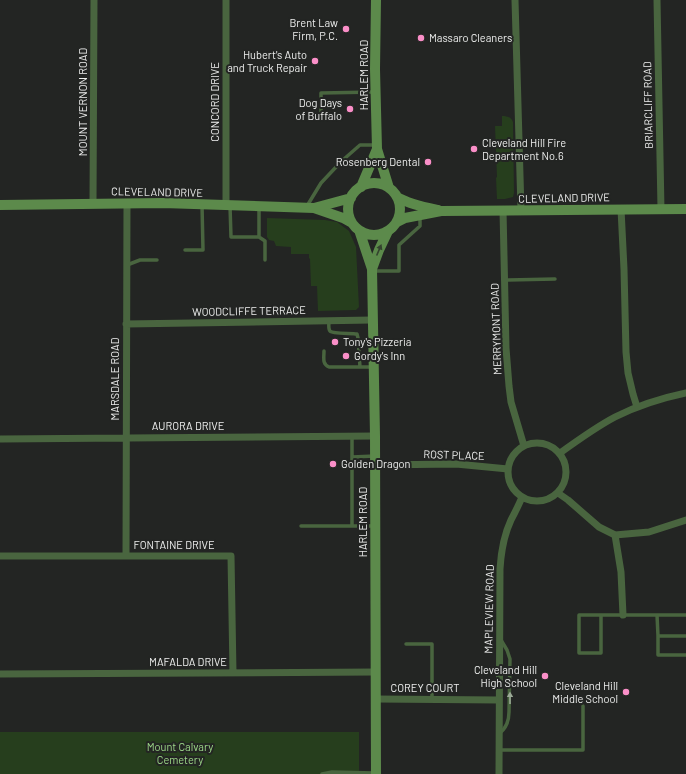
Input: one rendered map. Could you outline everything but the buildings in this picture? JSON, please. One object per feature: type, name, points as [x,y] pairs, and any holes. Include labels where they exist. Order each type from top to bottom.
[{"type":"main road","name":"HARLEM ROAD","points":[[376,0],[377,147],[389,188]]},
{"type":"main road","name":"HARLEM ROAD","points":[[361,187],[377,147]]},
{"type":"main road","points":[[372,183],[384,185],[389,188],[400,203],[397,222],[388,231],[377,235],[370,235],[359,230],[352,223],[348,213],[349,203],[353,194],[361,187],[372,183]]},
{"type":"main road","name":"CLEVELAND DRIVE","points":[[397,197],[404,201],[442,211]]},
{"type":"main road","name":"CLEVELAND DRIVE","points":[[310,208],[351,198]]},
{"type":"main road","name":"CLEVELAND DRIVE","points":[[0,205],[127,203],[310,208],[343,218],[352,223]]},
{"type":"main road","name":"CLEVELAND DRIVE","points":[[397,222],[405,218],[442,211],[686,209]]},
{"type":"main road","name":"HARLEM ROAD","points":[[359,230],[372,270],[375,436],[376,774]]},
{"type":"main road","name":"HARLEM ROAD","points":[[372,270],[388,231]]},
{"type":"street","name":"MOUNT VERNON ROAD","points":[[93,203],[94,0]]},
{"type":"street","name":"CONCORD DRIVE","points":[[226,0],[228,205]]},
{"type":"street","points":[[515,0],[521,210]]},
{"type":"street","name":"BRIARCLIFF ROAD","points":[[657,0],[661,209]]},
{"type":"street","name":"MARSDALE ROAD","points":[[126,556],[127,203]]},
{"type":"street","points":[[621,209],[626,352],[631,387],[637,407]]},
{"type":"street","name":"MERRYMONT ROAD","points":[[503,210],[506,348],[509,386],[511,402],[524,446]]},
{"type":"street","name":"WOODCLIFFE TERRACE","points":[[126,324],[372,320]]},
{"type":"street","points":[[560,453],[615,417],[637,407],[686,393]]},
{"type":"street","name":"AURORA DRIVE","points":[[0,439],[375,436]]},
{"type":"street","points":[[539,442],[552,446],[560,453],[565,461],[567,471],[564,485],[558,493],[551,498],[542,501],[532,501],[522,497],[513,488],[509,479],[508,469],[510,460],[516,452],[524,446],[539,442]]},
{"type":"street","name":"ROST PLACE","points":[[375,461],[456,464],[508,469]]},
{"type":"street","points":[[558,493],[599,527],[614,535],[649,532],[686,520]]},
{"type":"street","name":"MAPLEVIEW ROAD","points":[[499,774],[499,636],[501,554],[504,539],[511,520],[522,497]]},
{"type":"street","points":[[614,535],[621,572],[623,615]]},
{"type":"street","name":"FONTAINE DRIVE","points":[[0,556],[231,556],[233,673]]},
{"type":"street","name":"MAFALDA DRIVE","points":[[0,674],[376,672]]},
{"type":"street","name":"COREY COURT","points":[[376,699],[499,700]]},
{"type":"lane","points":[[321,116],[321,93],[376,92]]},
{"type":"lane","points":[[344,160],[360,145],[377,147]]},
{"type":"lane","points":[[310,208],[321,182],[337,166]]},
{"type":"lane","points":[[185,250],[203,250],[202,204]]},
{"type":"lane","points":[[228,205],[231,237],[259,236],[265,241],[265,260]]},
{"type":"lane","points":[[259,206],[259,236]]},
{"type":"lane","points":[[372,270],[399,271],[399,245],[420,226],[420,215]]},
{"type":"lane","points":[[126,266],[140,260],[157,260]]},
{"type":"lane","points":[[505,280],[555,279]]},
{"type":"lane","points":[[329,321],[329,329],[333,333],[357,334],[360,367]]},
{"type":"lane","points":[[324,351],[324,363],[329,367],[374,367]]},
{"type":"lane","points":[[352,436],[352,526]]},
{"type":"lane","points":[[352,457],[375,461]]},
{"type":"lane","points":[[301,526],[375,526]]},
{"type":"lane","points":[[601,615],[601,653],[579,653],[579,615],[601,615],[686,615]]},
{"type":"lane","points":[[657,615],[658,655],[686,655]]},
{"type":"lane","points":[[499,636],[510,659],[509,718],[504,729],[499,734]]},
{"type":"lane","points":[[658,636],[686,636]]},
{"type":"lane","points":[[406,644],[432,644],[432,700]]},
{"type":"lane","points":[[499,750],[583,750],[583,706]]},
{"type":"lane","points":[[322,774],[332,772],[376,774]]},
{"type":"green space","points":[[502,116],[509,117],[513,122],[514,193],[513,197],[497,199],[495,126],[502,126]]},
{"type":"green space","points":[[267,218],[325,220],[337,222],[349,231],[356,247],[359,307],[356,310],[318,311],[317,286],[311,286],[309,254],[291,254],[291,247],[276,246],[274,241],[269,240],[267,237]]},
{"type":"green space","name":"Mount Calvary Cemetery","points":[[0,732],[359,732],[359,774],[0,774]]},
{"type":"place","name":"Brent Law Firm, P.C.","points":[[346,29]]},
{"type":"place","name":"Massaro Cleaners","points":[[421,38]]},
{"type":"place","name":"Hubert's Auto and Truck Repair","points":[[315,61]]},
{"type":"place","name":"Dog Days of Buffalo","points":[[350,109]]},
{"type":"place","name":"Cleveland Hill Fire Department No.6","points":[[474,149]]},
{"type":"place","name":"Rosenberg Dental","points":[[428,162]]},
{"type":"place","name":"Tony's Pizzeria","points":[[335,342]]},
{"type":"place","name":"Gordy's Inn","points":[[346,356]]},
{"type":"place","name":"Golden Dragon","points":[[333,464]]},
{"type":"place","name":"Cleveland Hill High School","points":[[545,676]]},
{"type":"place","name":"Cleveland Hill Middle School","points":[[626,692]]}]
